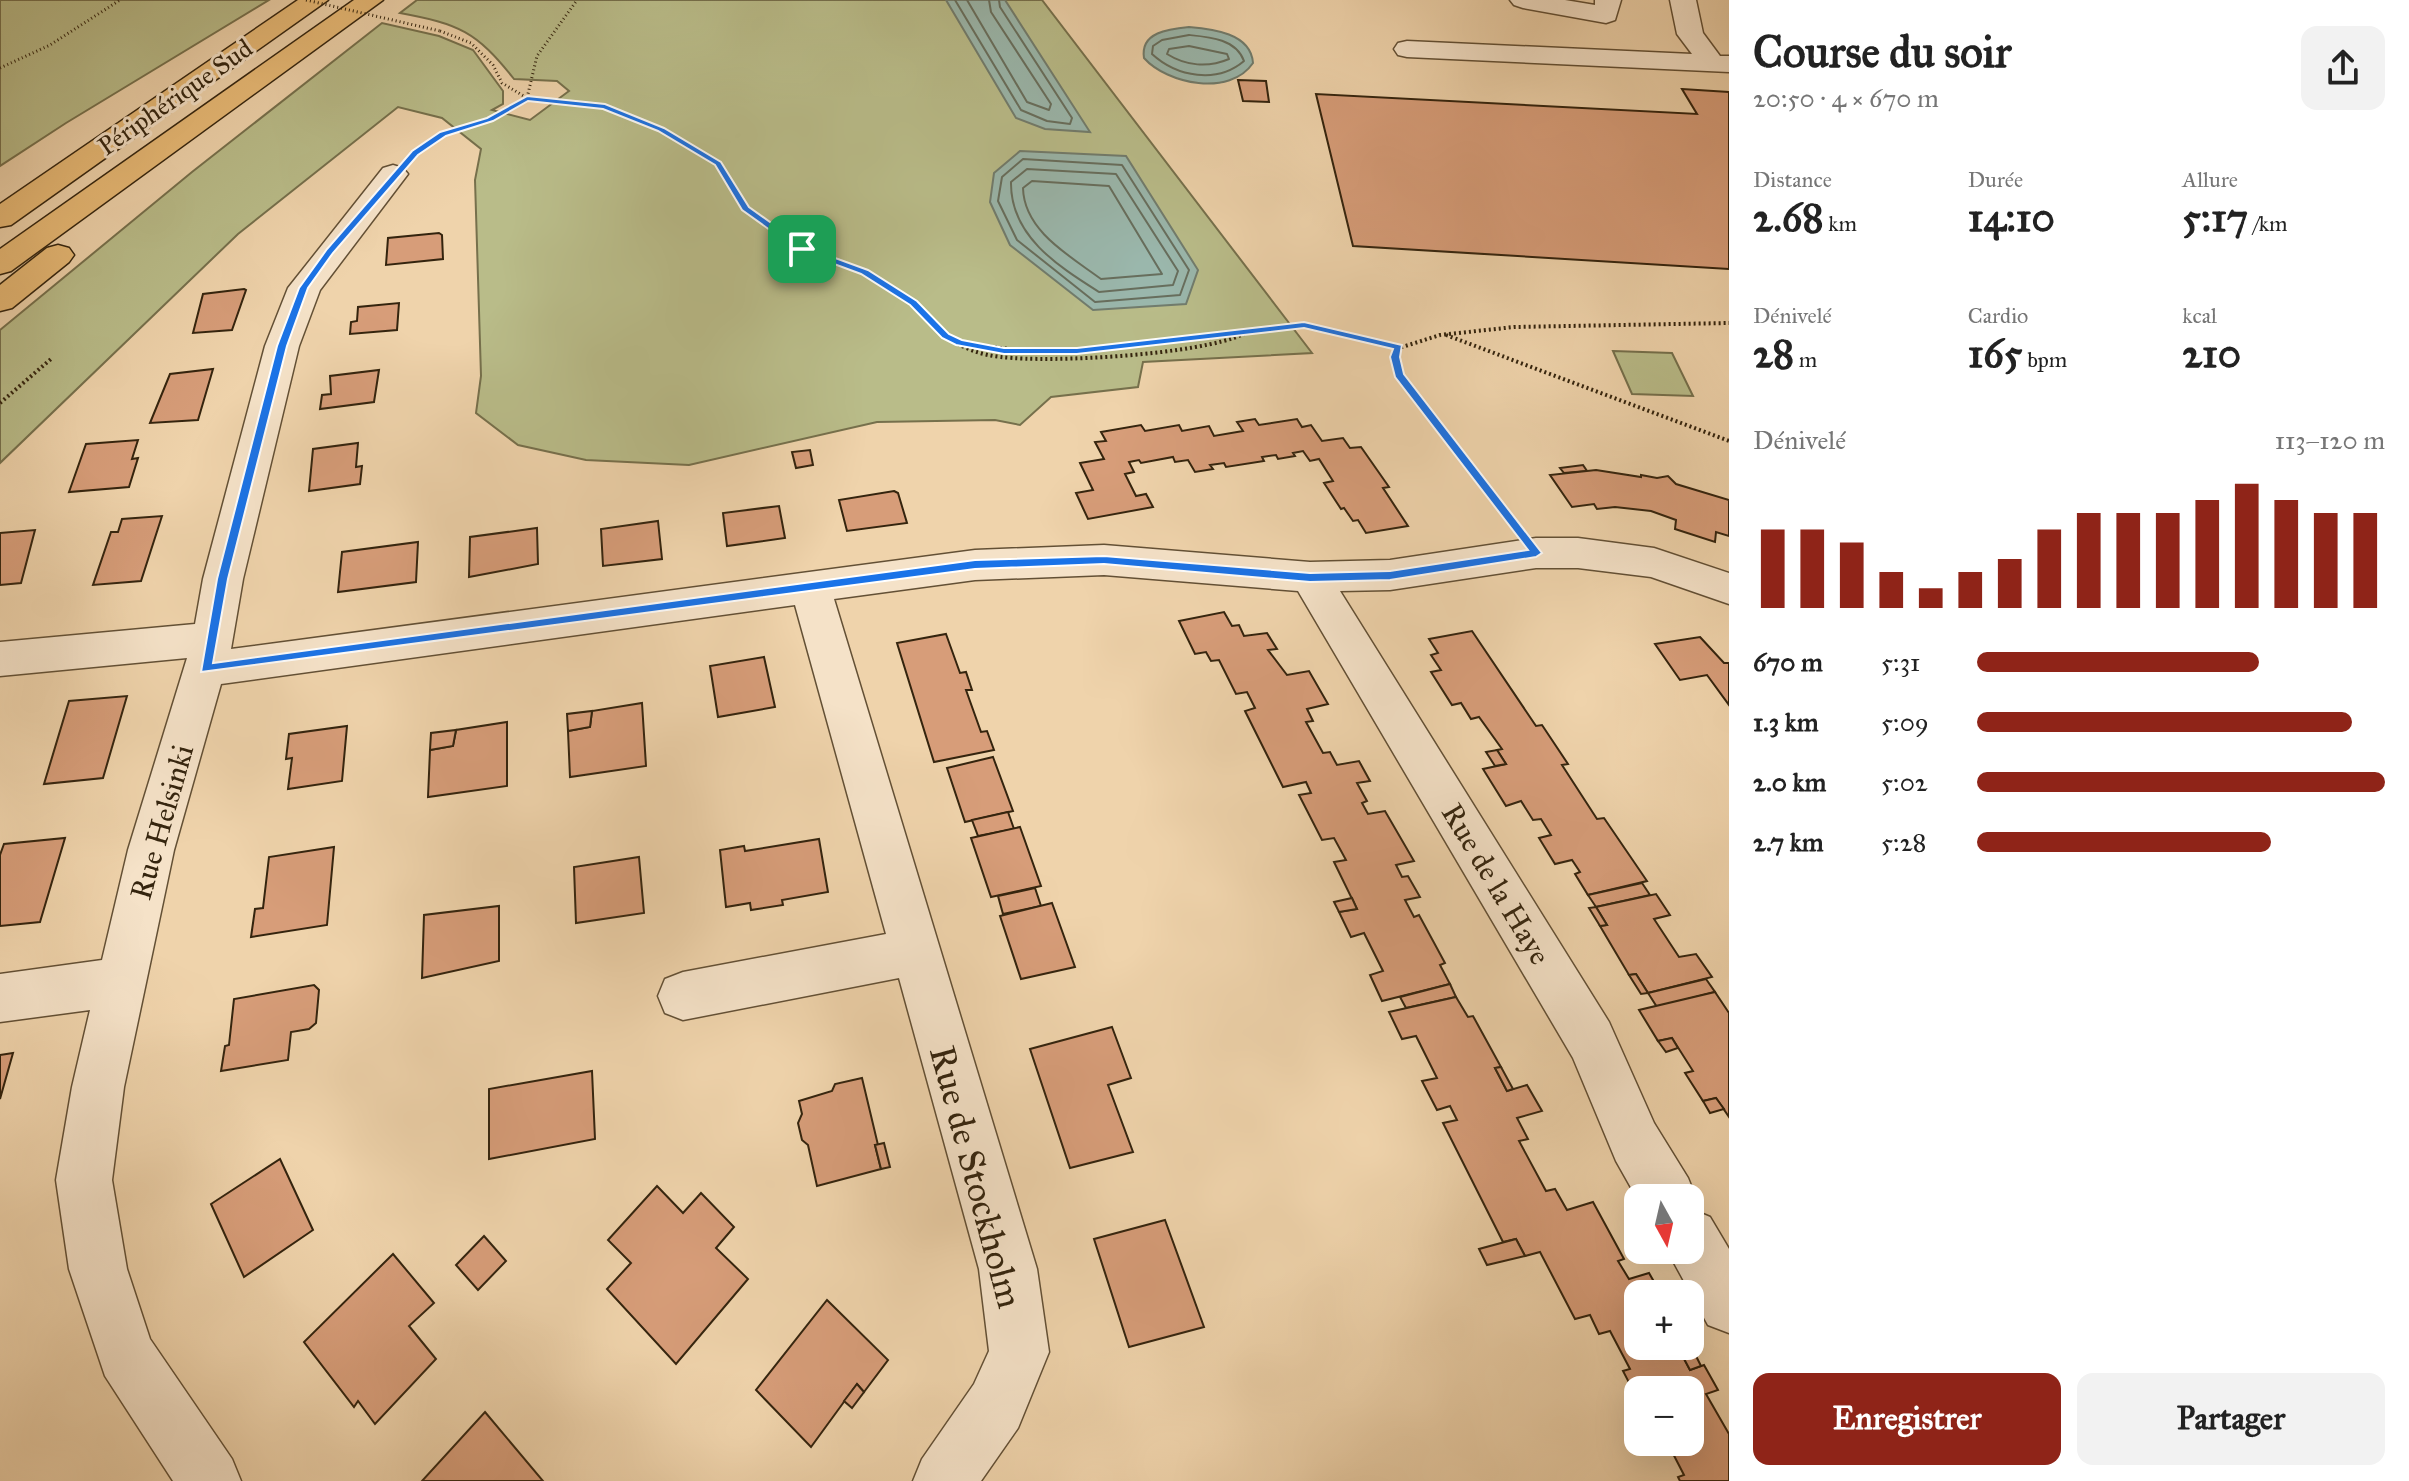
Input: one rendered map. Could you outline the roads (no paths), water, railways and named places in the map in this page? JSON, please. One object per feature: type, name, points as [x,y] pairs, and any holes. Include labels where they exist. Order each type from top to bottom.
[{"type":"highway","name":"Périphérique Sud","points":[[35,194],[315,0]]},
{"type":"highway","name":"Périphérique Sud","points":[[0,264],[370,0]]},
{"type":"highway","points":[[0,301],[238,115],[258,79]]},
{"type":"highway","points":[[0,211],[35,194]]},
{"type":"highway","points":[[0,218],[35,194]]},
{"type":"street","points":[[1523,0],[1606,15],[1608,0]]},
{"type":"street","points":[[1683,0],[1690,34],[1720,64]]},
{"type":"street","points":[[1407,49],[1720,64]]},
{"type":"street","name":"Rue Helsinki","points":[[210,1481],[126,1355],[98,1269],[84,1180],[98,1087],[151,850],[209,654],[223,579],[282,346],[304,288],[393,174]]},
{"type":"street","points":[[0,659],[209,654],[1031,560],[1104,560],[1310,577],[1390,575],[1536,553],[1617,556],[1686,572],[1729,589]]},
{"type":"street","name":"Rue de la Haye","points":[[1310,577],[1591,1040],[1635,1142],[1660,1184]]},
{"type":"street","name":"Rue de Stockholm","points":[[810,587],[1008,1269],[1019,1352],[996,1406],[944,1481]]},
{"type":"street","points":[[683,996],[915,952]]},
{"type":"street","points":[[0,998],[120,982]]},
{"type":"street","points":[[1704,1261],[1729,1304]]},
{"type":"water","points":[[946,0],[1005,0],[1090,132],[1045,129],[1016,118]]},
{"type":"water","points":[[1189,27],[1219,31],[1238,39],[1251,53],[1253,63],[1243,74],[1230,80],[1198,83],[1168,75],[1144,58],[1144,49],[1151,37]]},
{"type":"water","points":[[1020,151],[1126,156],[1198,270],[1186,304],[1093,310],[1010,245],[990,202],[994,173]]}]
